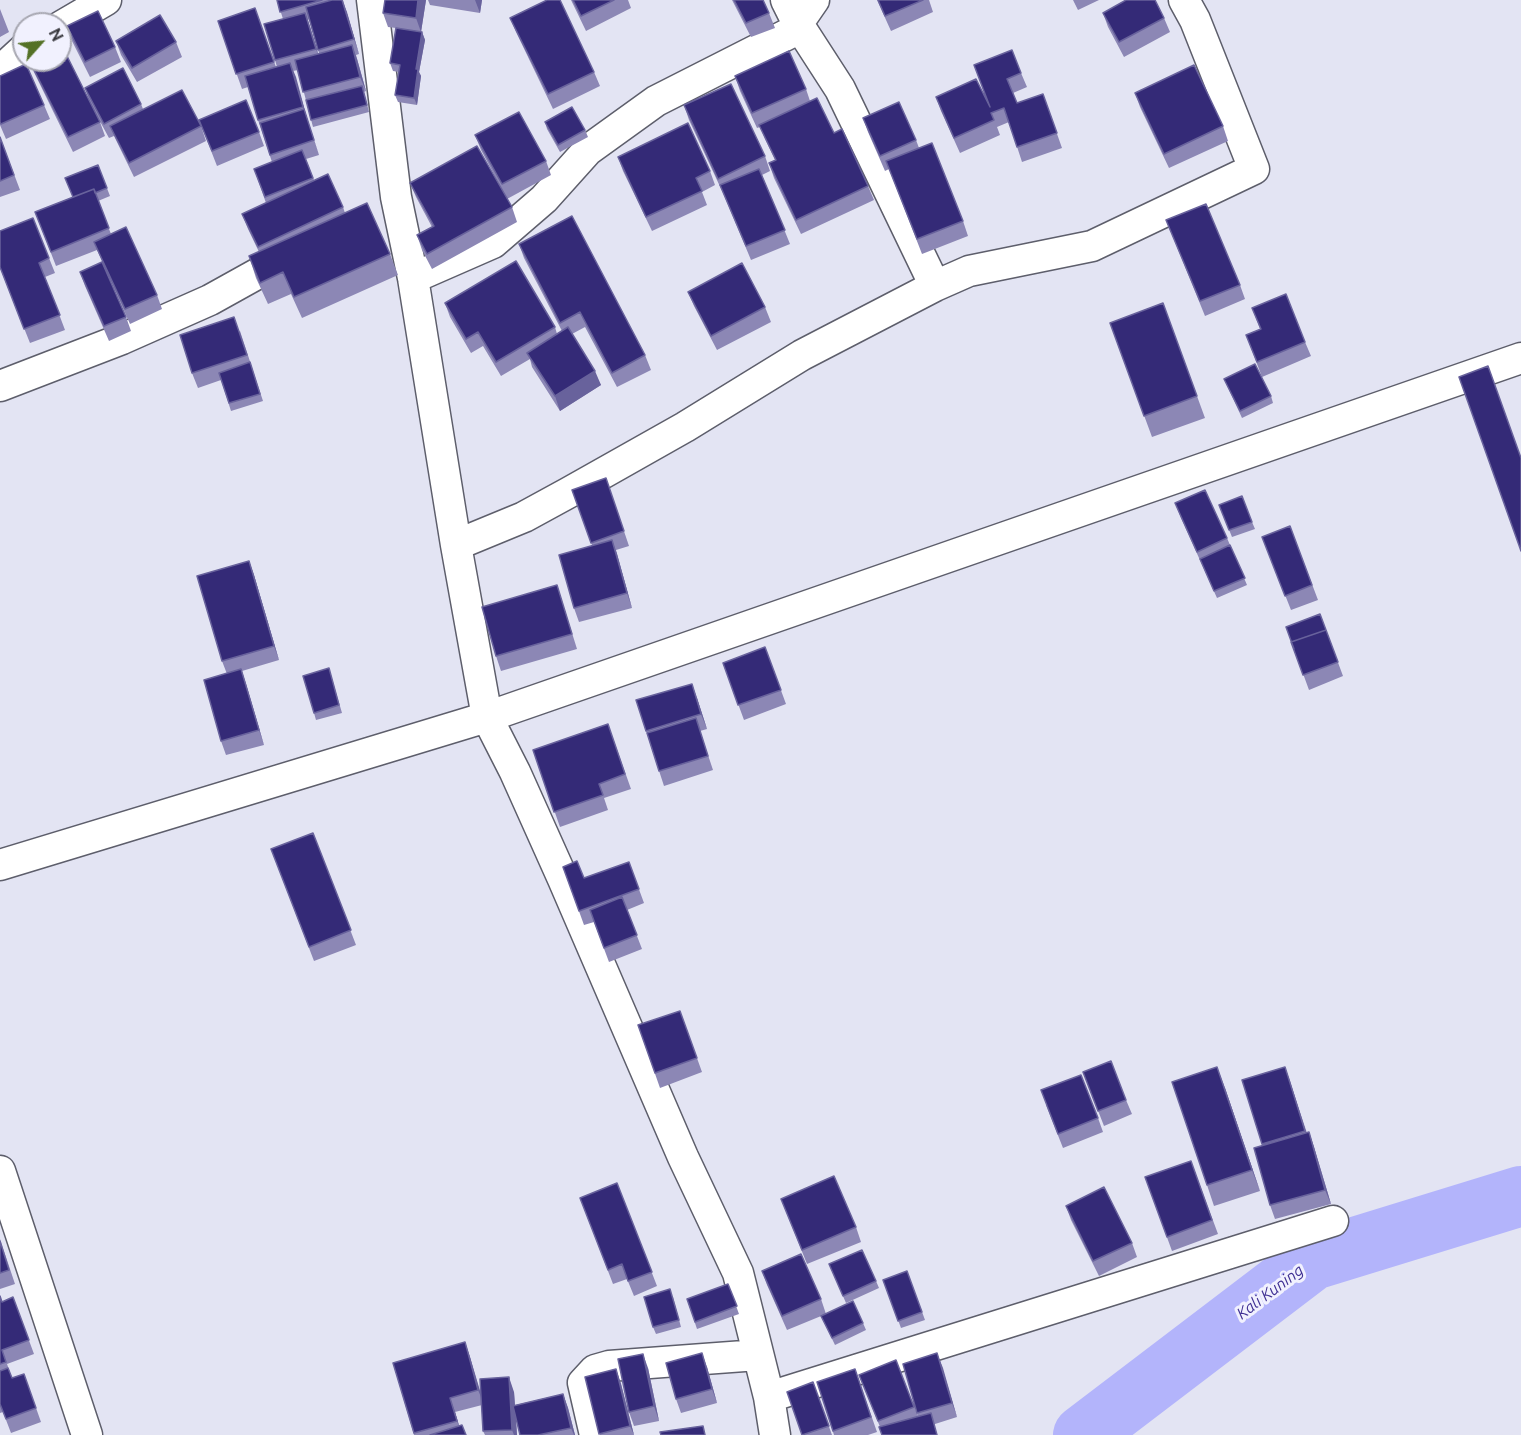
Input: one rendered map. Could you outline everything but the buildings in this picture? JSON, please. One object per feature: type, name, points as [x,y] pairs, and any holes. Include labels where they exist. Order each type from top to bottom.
[{"type":"street","points":[[72,20],[106,0]]},
{"type":"street","points":[[372,0],[396,197],[413,278],[456,545],[488,717],[515,772],[683,1157],[738,1273],[769,1397],[775,1435]]},
{"type":"street","points":[[456,545],[524,517],[685,427],[802,355],[935,286],[969,271],[1092,246],[1254,169],[1185,0]]},
{"type":"street","points":[[413,278],[493,243],[544,199],[588,150],[656,100],[792,32],[799,8]]},
{"type":"street","points":[[799,8],[935,286]]},
{"type":"street","points":[[0,71],[12,60]]},
{"type":"street","points":[[367,212],[396,197]]},
{"type":"street","points":[[0,386],[122,339],[210,300],[310,244]]},
{"type":"street","points":[[0,865],[488,717],[1521,358]]},
{"type":"street","points":[[0,1171],[87,1435]]},
{"type":"street","points":[[769,1397],[1333,1221]]},
{"type":"street","points":[[595,1435],[583,1383],[595,1370],[609,1366],[758,1355]]},
{"type":"waterway","name":"Kali Kuning","points":[[1083,1435],[1313,1260],[1521,1196]]}]
